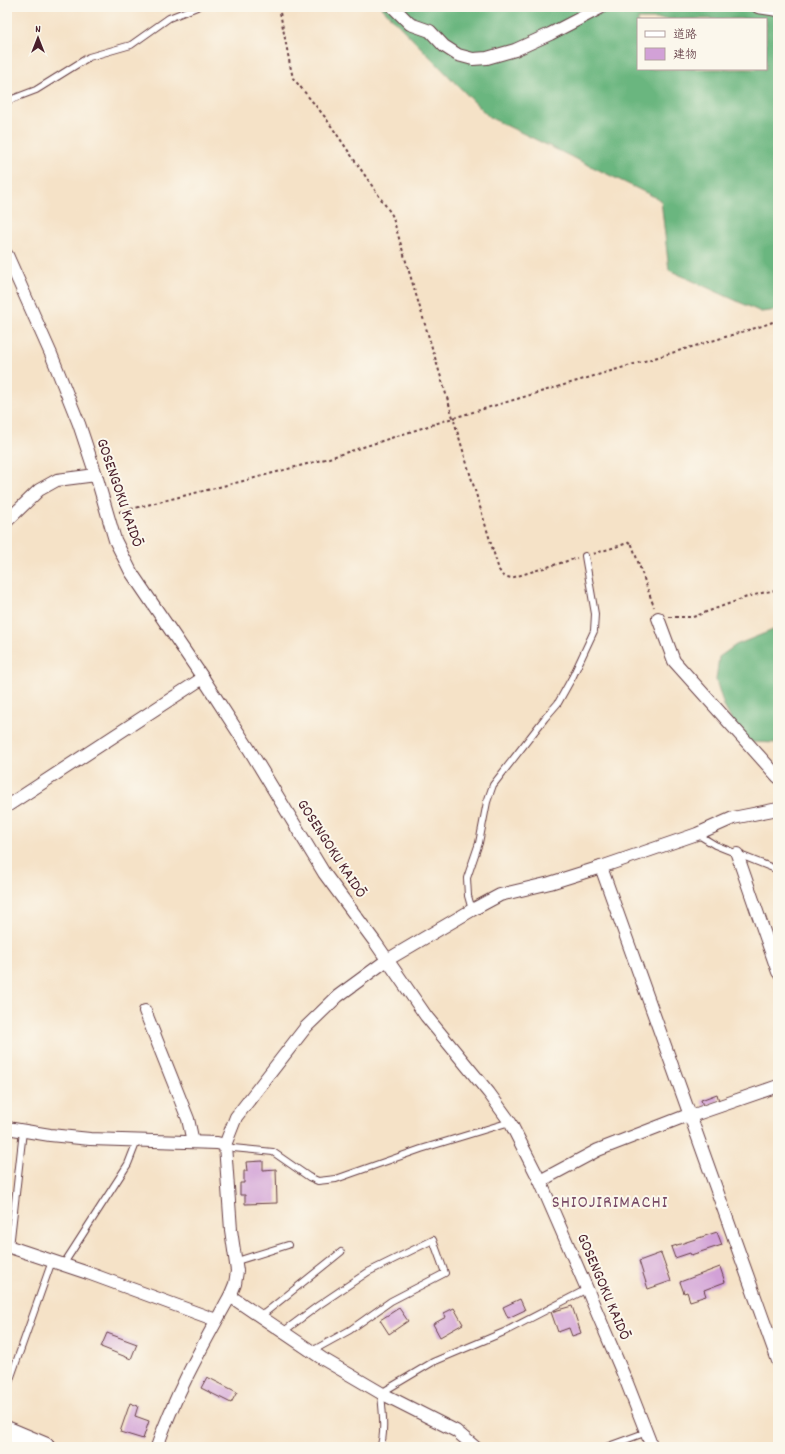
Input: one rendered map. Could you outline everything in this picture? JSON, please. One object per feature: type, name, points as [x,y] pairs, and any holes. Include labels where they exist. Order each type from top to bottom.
[{"type":"highway","points":[[7,1431],[45,1447]]},
{"type":"street","points":[[393,7],[410,24],[430,31],[444,46],[458,55],[473,59],[487,58],[515,50],[602,7]]},
{"type":"street","points":[[758,7],[778,10]]},
{"type":"street","name":"GOSENGOKU KAIDŌ","points":[[7,255],[54,360],[79,424],[96,475],[114,540],[131,572],[249,749],[324,873],[426,1016],[489,1092],[510,1122],[540,1181],[587,1289],[652,1447]]},
{"type":"street","points":[[7,521],[39,490],[57,480],[96,475]]},
{"type":"street","points":[[658,618],[674,661],[778,777]]},
{"type":"street","points":[[7,806],[203,678]]},
{"type":"street","points":[[157,1447],[165,1423],[177,1396],[235,1284],[237,1261],[231,1230],[225,1145],[236,1117],[306,1027],[338,996],[387,960],[500,895],[550,883],[601,867],[697,834],[733,818],[778,809]]},
{"type":"street","points":[[737,854],[778,972]]},
{"type":"street","points":[[601,867],[778,1361]]},
{"type":"street","points":[[146,1011],[188,1119],[193,1142]]},
{"type":"street","points":[[540,1181],[598,1150],[683,1117],[691,1116],[778,1086]]},
{"type":"street","points":[[7,1128],[76,1138],[216,1143],[225,1145]]},
{"type":"street","points":[[8,1246],[216,1320]]},
{"type":"street","points":[[230,1296],[312,1351],[381,1393],[456,1431],[475,1447]]},
{"type":"lane","points":[[7,101],[36,90],[89,57],[131,45],[170,18],[197,7]]},
{"type":"lane","points":[[472,910],[468,896],[467,878],[479,843],[487,802],[493,786],[558,703],[573,676],[594,631],[595,614],[584,556]]},
{"type":"lane","points":[[697,834],[715,845],[778,870]]},
{"type":"lane","points":[[225,1145],[233,1148],[273,1152],[309,1178],[318,1181],[336,1179],[421,1149],[510,1122]]},
{"type":"lane","points":[[8,1246],[23,1131]]},
{"type":"lane","points":[[7,1388],[58,1263],[128,1164],[137,1141]]},
{"type":"lane","points":[[284,1331],[368,1272],[433,1240],[445,1273],[391,1301],[350,1330],[312,1351]]},
{"type":"lane","points":[[237,1261],[288,1245]]},
{"type":"lane","points":[[261,1316],[342,1252]]},
{"type":"lane","points":[[380,1447],[382,1436],[381,1393],[433,1362],[504,1332],[587,1289]]},
{"type":"lane","points":[[606,1447],[647,1432]]},
{"type":"path","points":[[279,7],[293,78],[325,117],[392,215],[499,570],[504,576],[511,578],[631,542],[658,618],[693,617],[747,597],[778,590]]},
{"type":"path","points":[[107,516],[137,506],[247,480],[329,458],[453,418],[778,320]]},
{"type":"green space","points":[[381,7],[778,7],[778,310],[761,312],[669,270],[661,200],[489,117]]},
{"type":"green space","points":[[778,628],[778,743],[750,742],[735,727],[724,706],[716,680],[719,657],[736,645]]},
{"type":"building","points":[[717,1094],[719,1101],[703,1106],[701,1100]]},
{"type":"building","points":[[263,1161],[263,1170],[276,1169],[277,1203],[245,1204],[245,1195],[240,1195],[240,1183],[244,1183],[244,1171],[247,1171],[246,1162]]},
{"type":"building","points":[[717,1232],[722,1245],[691,1255],[690,1253],[675,1258],[671,1247]]},
{"type":"building","points":[[661,1253],[671,1281],[648,1289],[639,1261]]},
{"type":"building","points":[[720,1267],[725,1282],[704,1290],[706,1296],[690,1301],[687,1292],[684,1293],[680,1282]]},
{"type":"building","points":[[520,1299],[525,1310],[508,1318],[503,1307]]},
{"type":"building","points":[[572,1306],[581,1333],[572,1336],[569,1328],[558,1332],[551,1312]]},
{"type":"building","points":[[399,1308],[408,1321],[389,1334],[380,1320]]},
{"type":"building","points":[[454,1308],[463,1324],[440,1337],[433,1324],[446,1317],[444,1313]]},
{"type":"building","points":[[107,1333],[137,1344],[131,1359],[101,1347]]},
{"type":"building","points":[[207,1377],[237,1392],[231,1403],[201,1388]]},
{"type":"building","points":[[130,1403],[138,1406],[135,1416],[149,1421],[143,1439],[120,1432]]},
{"type":"district","name":"SHIOJIRIMACHI","points":[[610,1203]]}]
